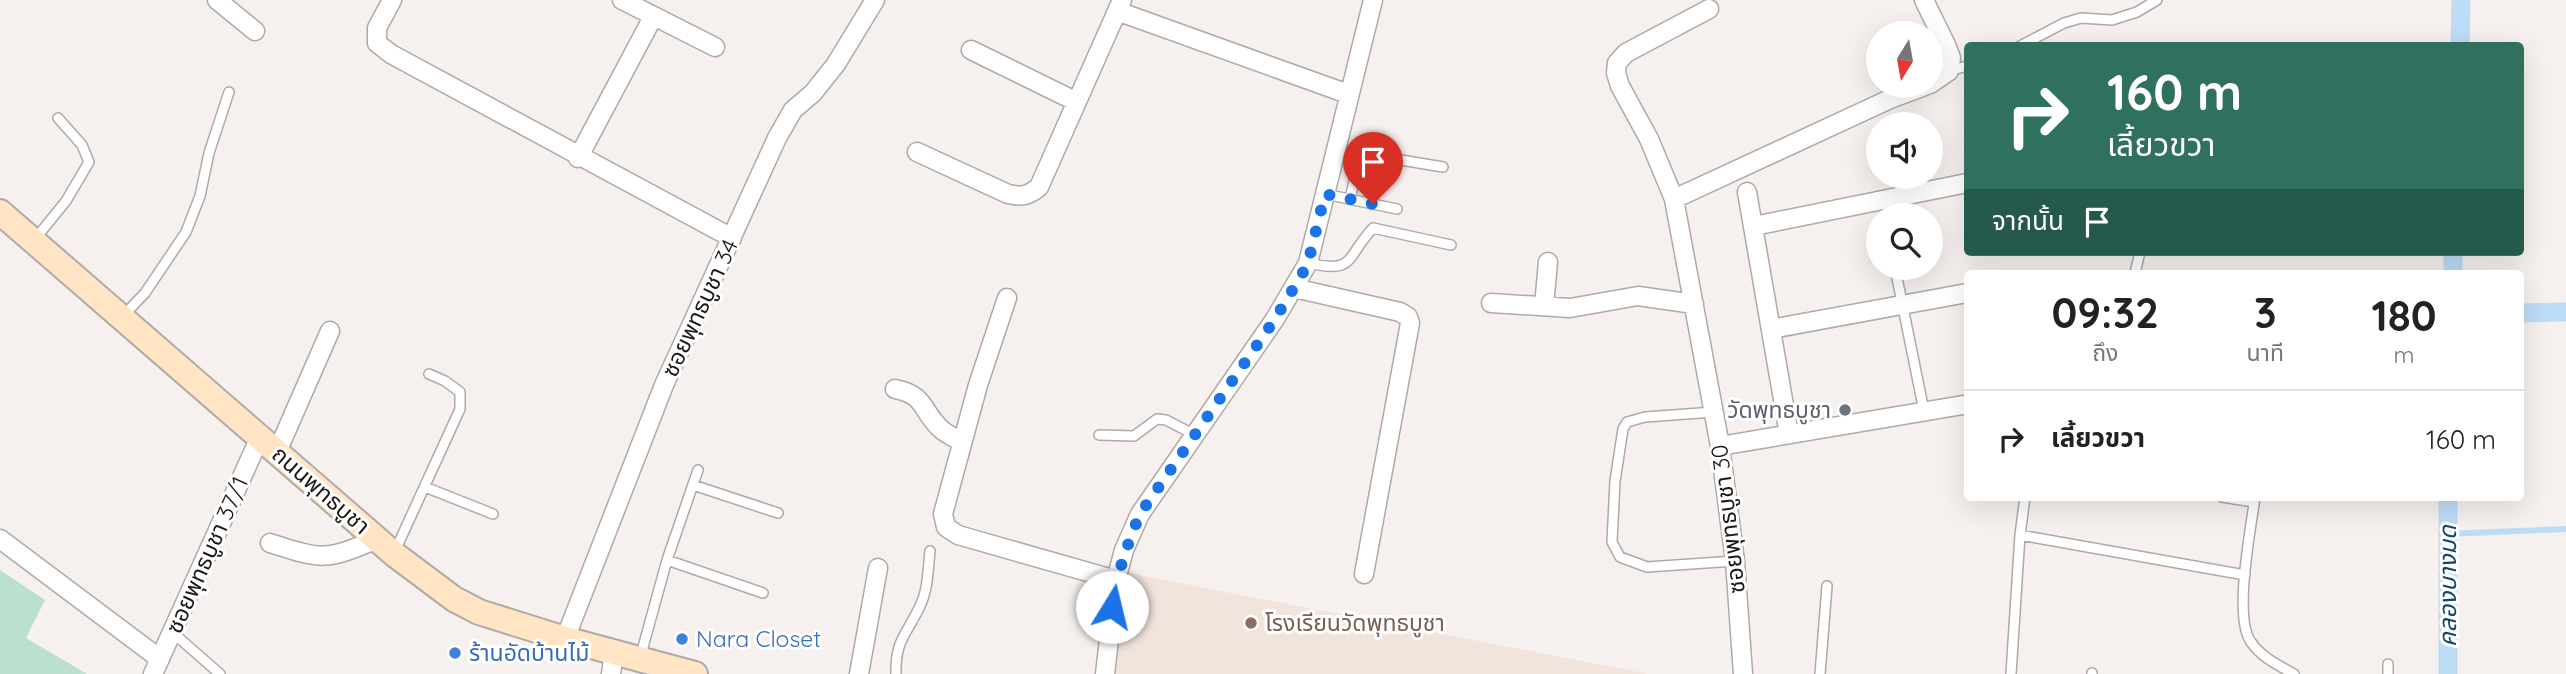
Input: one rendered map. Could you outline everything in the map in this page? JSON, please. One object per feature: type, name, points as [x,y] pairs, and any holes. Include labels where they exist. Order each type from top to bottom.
[{"type":"main road","name":"ถนนพุทธบูชา","points":[[0,212],[386,546],[454,599],[478,612],[565,639],[612,663],[639,660],[695,674]]},
{"type":"street","points":[[217,0],[255,31]]},
{"type":"street","points":[[392,0],[377,28],[377,43],[391,54],[732,239]]},
{"type":"street","points":[[622,0],[715,47]]},
{"type":"street","name":"ซอยพุทธบูชา 34","points":[[565,639],[664,385],[777,138],[793,110],[813,93],[836,64],[875,0]]},
{"type":"street","points":[[1105,674],[1116,580],[1140,514],[1294,288],[1308,263],[1373,0]]},
{"type":"street","points":[[1927,1],[1958,69]]},
{"type":"street","points":[[916,152],[1008,194],[1020,197],[1030,195],[1039,187],[1119,5],[1348,94]]},
{"type":"street","name":"ซอยพุทธบูชา 30","points":[[1709,9],[1626,53],[1618,63],[1616,73],[1620,86],[1649,139],[1674,199],[1720,446],[1735,561],[1744,674]]},
{"type":"street","points":[[579,158],[653,17]]},
{"type":"street","points":[[971,50],[1075,101]]},
{"type":"street","points":[[1674,199],[1893,98]]},
{"type":"street","points":[[1754,226],[1882,204],[1964,184]]},
{"type":"street","points":[[1747,192],[1789,434]]},
{"type":"street","points":[[1544,306],[1548,262]]},
{"type":"street","points":[[1294,288],[1400,312],[1408,317],[1410,323],[1364,574]]},
{"type":"street","points":[[1771,329],[1964,294]]},
{"type":"street","points":[[1491,303],[1570,308],[1638,296],[1693,304]]},
{"type":"street","points":[[1007,298],[962,442],[943,514],[946,527],[958,535],[1116,580]]},
{"type":"street","name":"ซอยพุทธบูชา 37/1","points":[[157,666],[269,444],[330,331]]},
{"type":"street","points":[[895,389],[911,392],[943,430],[962,442]]},
{"type":"street","points":[[1720,446],[1963,405]]},
{"type":"street","points":[[0,539],[157,666]]},
{"type":"street","points":[[270,543],[312,556],[340,555],[386,546]]},
{"type":"street","points":[[859,674],[878,568]]},
{"type":"lane","points":[[2028,42],[2064,23],[2081,18],[2112,20],[2137,12],[2157,0]]},
{"type":"lane","points":[[122,317],[145,293],[186,232],[200,196],[209,153],[229,92]]},
{"type":"lane","points":[[34,241],[79,182],[89,162],[82,145],[58,118]]},
{"type":"lane","points":[[1350,199],[1357,168],[1363,159],[1377,156],[1443,167]]},
{"type":"lane","points":[[1325,194],[1396,209]]},
{"type":"lane","points":[[1308,263],[1332,268],[1343,266],[1356,253],[1373,228],[1451,245]]},
{"type":"lane","points":[[1898,280],[1924,411]]},
{"type":"lane","points":[[386,546],[425,487],[460,409],[460,392],[429,374]]},
{"type":"lane","points":[[1714,412],[1645,417],[1627,422],[1623,429],[1615,481],[1612,542],[1620,557],[1647,567],[1735,561]]},
{"type":"lane","points":[[1099,435],[1134,436],[1157,419],[1166,420],[1195,435]]},
{"type":"lane","points":[[639,660],[667,560],[698,470]]},
{"type":"lane","points":[[693,485],[778,513]]},
{"type":"lane","points":[[425,487],[493,514]]},
{"type":"lane","points":[[2011,674],[2024,501]]},
{"type":"lane","points":[[2255,501],[2243,605],[2249,640],[2265,658],[2294,674]]},
{"type":"lane","points":[[2020,535],[2245,575]]},
{"type":"lane","points":[[896,674],[899,644],[920,605],[927,581],[930,551]]},
{"type":"lane","points":[[667,560],[763,593]]},
{"type":"lane","points":[[1820,674],[1827,586]]},
{"type":"lane","points":[[172,632],[220,674]]},
{"type":"shaded area","name":"โรงเรียนวัดพุทธบูชา","points":[[1123,572],[1649,674],[1110,674]]},
{"type":"green space","points":[[0,570],[45,600],[26,638],[87,674],[0,674]]},
{"type":"waterway","name":"คลองบางมด","points":[[2460,42],[2461,0]]},
{"type":"waterway","name":"คลองบางมด","points":[[2453,256],[2453,270]]},
{"type":"waterway","points":[[2524,313],[2566,312]]},
{"type":"waterway","name":"คลองบางมด","points":[[2448,501],[2448,674]]},
{"type":"waterway","points":[[2447,534],[2566,529]]},
{"type":"place","name":"วัดพุทธบูชา","points":[[1845,410]]},
{"type":"place","name":"โรงเรียนวัดพุทธบูชา","points":[[1251,623]]},
{"type":"place","name":"Nara Closet","points":[[682,639]]},
{"type":"place","name":"ร้านอัดบ้านไม้","points":[[455,653]]},
{"type":"route","points":[[1112,607],[1116,580],[1125,550],[1140,514],[1275,319],[1301,276],[1308,263],[1325,194],[1373,204]]}]
